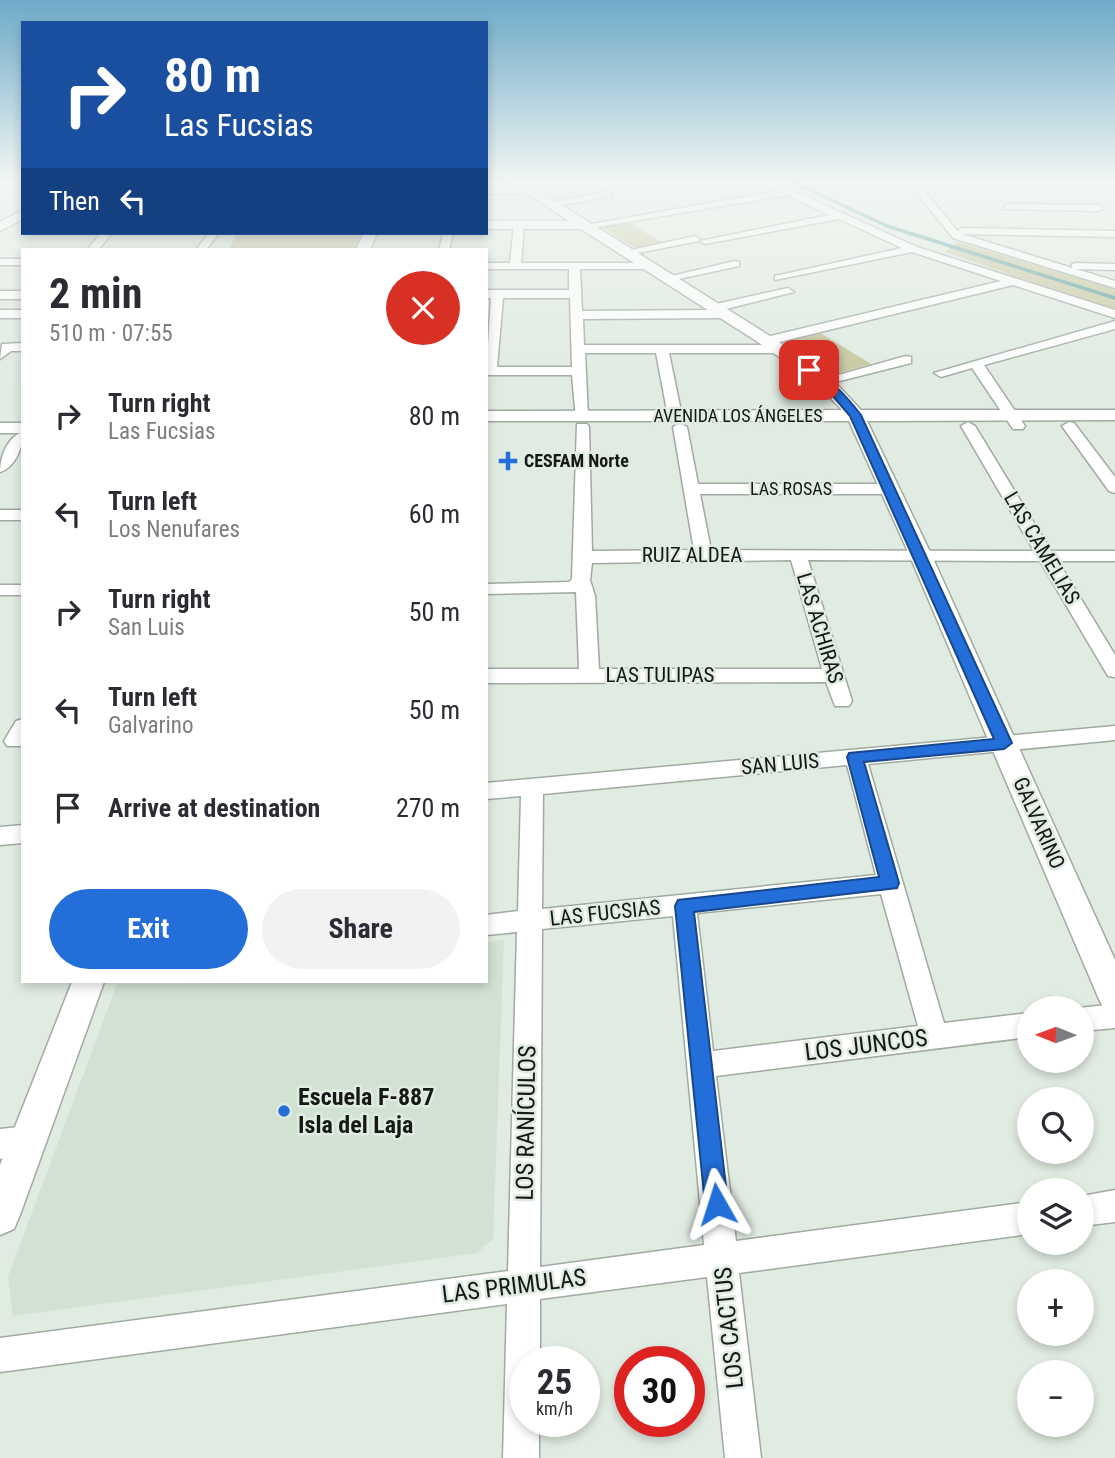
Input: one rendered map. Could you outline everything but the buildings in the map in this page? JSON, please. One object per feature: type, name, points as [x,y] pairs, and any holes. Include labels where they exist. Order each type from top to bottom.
[{"type":"main road","name":"GALVARINO","points":[[623,250],[824,381],[858,421],[1004,743],[1115,997]]},
{"type":"main road","name":"AVENIDA LOS ÁNGELES","points":[[858,421],[968,426],[1115,415]]},
{"type":"main road","name":"AVENIDA LOS ÁNGELES","points":[[488,416],[581,421],[1014,421],[1069,426],[1115,426]]},
{"type":"main road","points":[[0,418],[21,418]]},
{"type":"main road","name":"AVENIDA LOS ÁNGELES","points":[[488,427],[581,421]]},
{"type":"main road","points":[[0,428],[21,428]]},
{"type":"main road","points":[[0,1216],[14,1142],[88,983]]},
{"type":"street","points":[[515,266],[517,250]]},
{"type":"street","points":[[627,252],[638,250]]},
{"type":"street","points":[[779,278],[921,250]]},
{"type":"street","points":[[1002,250],[1115,285]]},
{"type":"street","points":[[918,251],[1115,314]]},
{"type":"street","points":[[0,262],[21,262]]},
{"type":"street","points":[[669,278],[735,264]]},
{"type":"street","points":[[1053,265],[1115,267]]},
{"type":"street","points":[[488,266],[647,266]]},
{"type":"street","points":[[488,589],[568,588],[579,585],[581,580],[584,560],[581,421],[574,266]]},
{"type":"street","points":[[578,349],[772,345],[1014,282]]},
{"type":"street","points":[[577,314],[720,311],[788,292]]},
{"type":"street","points":[[576,294],[492,294],[488,371],[579,371]]},
{"type":"street","points":[[0,295],[21,295]]},
{"type":"street","points":[[0,314],[21,314]]},
{"type":"street","points":[[941,373],[1115,325]]},
{"type":"street","points":[[662,349],[703,555]]},
{"type":"street","points":[[824,381],[906,360]]},
{"type":"street","points":[[976,364],[1014,421]]},
{"type":"street","name":"LAS CAMELIAS","points":[[968,426],[1115,671]]},
{"type":"street","points":[[1069,426],[1115,488]]},
{"type":"street","points":[[0,467],[21,439]]},
{"type":"street","name":"LAS ROSAS","points":[[692,489],[890,489]]},
{"type":"street","points":[[0,515],[21,515]]},
{"type":"street","name":"RUIZ ALDEA","points":[[584,560],[594,556],[703,555],[1115,556]]},
{"type":"street","name":"LAS ACHIRAS","points":[[798,555],[842,701]]},
{"type":"street","points":[[581,580],[586,596],[589,676]]},
{"type":"street","points":[[0,590],[21,590]]},
{"type":"street","name":"LAS TULIPAS","points":[[488,676],[834,675]]},
{"type":"street","name":"SAN LUIS","points":[[488,791],[1115,733]]},
{"type":"street","points":[[855,757],[934,1036]]},
{"type":"street","name":"LOS RANÍCULOS","points":[[522,1458],[532,787]]},
{"type":"street","points":[[0,836],[21,834]]},
{"type":"street","name":"LAS FUCSIAS","points":[[488,925],[890,883]]},
{"type":"street","name":"LOS CACTUS","points":[[684,906],[743,1458]]},
{"type":"street","points":[[1094,1018],[1115,1016]]},
{"type":"street","name":"LOS JUNCOS","points":[[702,1065],[1017,1027]]},
{"type":"street","points":[[1094,1209],[1115,1206]]},
{"type":"street","name":"LAS PRIMULAS","points":[[0,1355],[1017,1220]]},
{"type":"shaded area","points":[[985,250],[1115,289],[1115,311],[945,252]]},
{"type":"shaded area","points":[[819,332],[871,364],[835,374],[784,341]]},
{"type":"shaded area","name":"Escuela F-887 Isla del Laja","points":[[504,940],[493,1239],[477,1253],[13,1316],[8,1277],[117,984],[488,983],[488,942]]},
{"type":"waterway","points":[[963,250],[1115,298]]},
{"type":"place","name":"CESFAM Norte","points":[[508,461]]},
{"type":"place","name":"Escuela F-887 Isla del Laja","points":[[284,1111]]},
{"type":"route","points":[[717,1204],[684,906],[890,883],[855,757],[1004,743],[855,415],[824,381],[809,370]]}]
